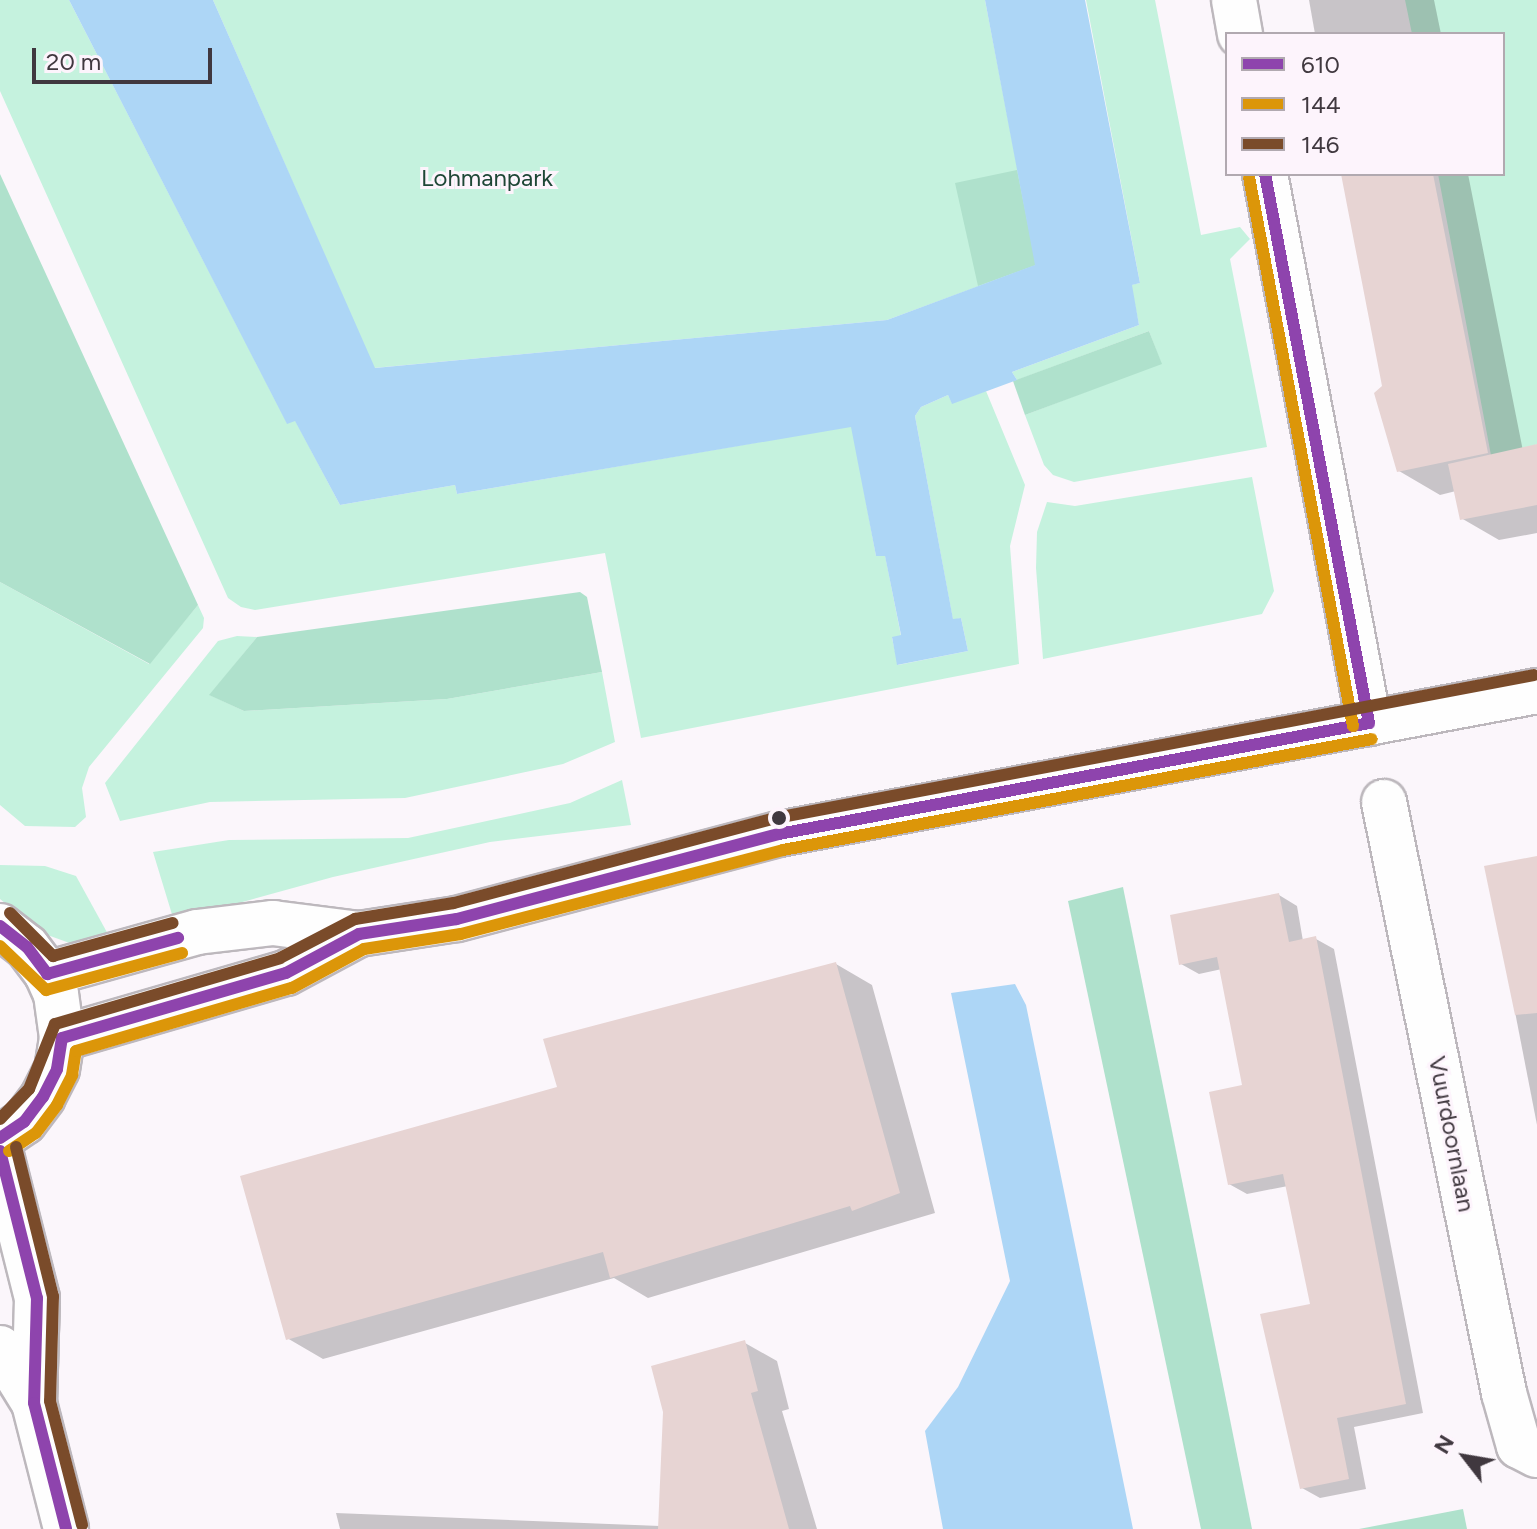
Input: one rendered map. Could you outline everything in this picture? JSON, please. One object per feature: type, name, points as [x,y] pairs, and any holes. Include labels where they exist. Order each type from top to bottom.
[{"type":"street","points":[[1234,0],[1240,32]]},
{"type":"street","points":[[1265,176],[1369,723]]},
{"type":"street","points":[[47,974],[212,930],[273,923],[359,934],[457,919],[779,834],[1537,691]]},
{"type":"street","name":"Vuurdoornlaan","points":[[1384,802],[1504,1393],[1519,1446],[1537,1455]]},
{"type":"street","points":[[0,926],[27,947],[47,974],[56,994],[62,1038],[57,1069],[43,1097],[24,1122],[0,1138]]},
{"type":"street","points":[[62,1038],[286,973],[359,934]]},
{"type":"street","points":[[0,1151],[37,1298],[34,1403],[66,1529]]},
{"type":"street","points":[[0,1348],[34,1403]]},
{"type":"green space","points":[[0,0],[69,0],[287,423],[295,420],[340,505],[455,485],[457,494],[852,426],[876,556],[885,555],[901,636],[892,638],[898,665],[968,651],[961,618],[953,620],[915,416],[921,407],[948,395],[952,403],[986,391],[1025,485],[1010,546],[1019,664],[641,738],[605,553],[255,610],[241,607],[228,598],[0,91]]},
{"type":"green space","name":"Lohmanpark","points":[[213,0],[985,0],[1036,265],[887,320],[374,368]]},
{"type":"green space","points":[[1086,0],[1155,0],[1201,235],[1240,227],[1250,239],[1230,259],[1267,447],[1074,482],[1053,475],[1044,465],[1025,415],[1161,363],[1149,331],[1017,380],[1012,372],[1139,325],[1131,285],[1140,283]]},
{"type":"green space","points":[[1405,0],[1537,0],[1537,444],[1493,466],[1438,176],[1505,176],[1505,32],[1412,32]]},
{"type":"green space","points":[[1017,170],[1036,265],[978,286],[955,183]]},
{"type":"green space","points":[[0,174],[198,605],[150,664],[0,582]]},
{"type":"green space","points":[[1149,331],[1162,364],[1025,415],[1013,381]]},
{"type":"green space","points":[[1252,477],[1274,591],[1262,614],[1043,659],[1036,568],[1037,532],[1047,502],[1075,506]]},
{"type":"green space","points":[[0,582],[149,664],[198,605],[204,618],[203,628],[89,767],[82,788],[86,817],[75,827],[25,826],[0,805]]},
{"type":"green space","points":[[580,592],[587,597],[602,672],[447,699],[244,711],[209,695],[257,637]]},
{"type":"green space","points":[[237,636],[257,637],[210,695],[244,711],[447,699],[602,672],[615,742],[563,764],[405,798],[210,802],[120,821],[105,783],[218,641]]},
{"type":"green space","points":[[622,780],[631,825],[490,842],[333,877],[174,921],[153,852],[229,840],[408,838],[570,803]]},
{"type":"green space","points":[[0,865],[45,866],[76,876],[109,936],[75,945],[42,933],[0,899]]},
{"type":"green space","points":[[1123,887],[1252,1529],[1201,1529],[1068,901]]},
{"type":"green space","points":[[1463,1509],[1467,1529],[1359,1529]]},
{"type":"water","points":[[69,0],[213,0],[375,368],[887,320],[1035,265],[985,0],[1085,0],[1140,283],[1132,285],[1139,325],[1012,372],[1017,380],[952,404],[948,395],[921,407],[915,416],[953,619],[961,618],[968,651],[897,665],[892,637],[901,635],[885,556],[876,556],[851,427],[457,494],[455,485],[340,505],[295,421],[287,424]]},
{"type":"water","points":[[1015,984],[1026,1005],[1133,1529],[943,1529],[925,1431],[958,1387],[1010,1281],[951,993]]},
{"type":"building","points":[[1341,176],[1433,176],[1488,453],[1397,472],[1374,393],[1382,386]]},
{"type":"building","points":[[1537,444],[1537,505],[1460,520],[1448,464]]},
{"type":"building","points":[[1537,856],[1537,1013],[1515,1015],[1484,866]]},
{"type":"building","points":[[1279,893],[1289,942],[1316,936],[1406,1404],[1337,1418],[1349,1479],[1300,1489],[1260,1314],[1310,1304],[1283,1174],[1228,1185],[1209,1092],[1242,1085],[1217,957],[1179,965],[1170,915]]},
{"type":"building","points":[[836,962],[900,1193],[852,1211],[850,1206],[610,1278],[603,1252],[286,1340],[240,1176],[557,1087],[543,1039]]},
{"type":"building","points":[[745,1340],[758,1391],[751,1393],[789,1529],[658,1529],[663,1412],[651,1366]]},
{"type":"transit line","name":"610","points":[[1265,176],[1369,723]]},
{"type":"transit line","name":"144","points":[[1249,177],[1353,726]]},
{"type":"transit line","name":"146","points":[[0,1119],[29,1089],[55,1024],[280,958],[355,919],[454,903],[776,818],[1534,675]]},
{"type":"transit line","name":"610","points":[[0,1138],[24,1122],[43,1097],[57,1069],[62,1038],[286,973],[359,934],[457,919],[779,834],[1369,723]]},
{"type":"transit line","name":"144","points":[[9,1151],[36,1133],[57,1105],[72,1075],[76,1051],[292,988],[364,949],[461,934],[783,850],[1372,739]]},
{"type":"transit line","name":"146","points":[[10,913],[53,956],[173,923]]},
{"type":"transit line","name":"610","points":[[0,926],[27,947],[47,974],[178,938]]},
{"type":"transit line","name":"144","points":[[0,946],[46,990],[182,953]]},
{"type":"transit line","name":"146","points":[[16,1147],[53,1296],[50,1401],[82,1525]]},
{"type":"transit line","name":"610","points":[[0,1151],[37,1298],[34,1403],[66,1529]]}]
